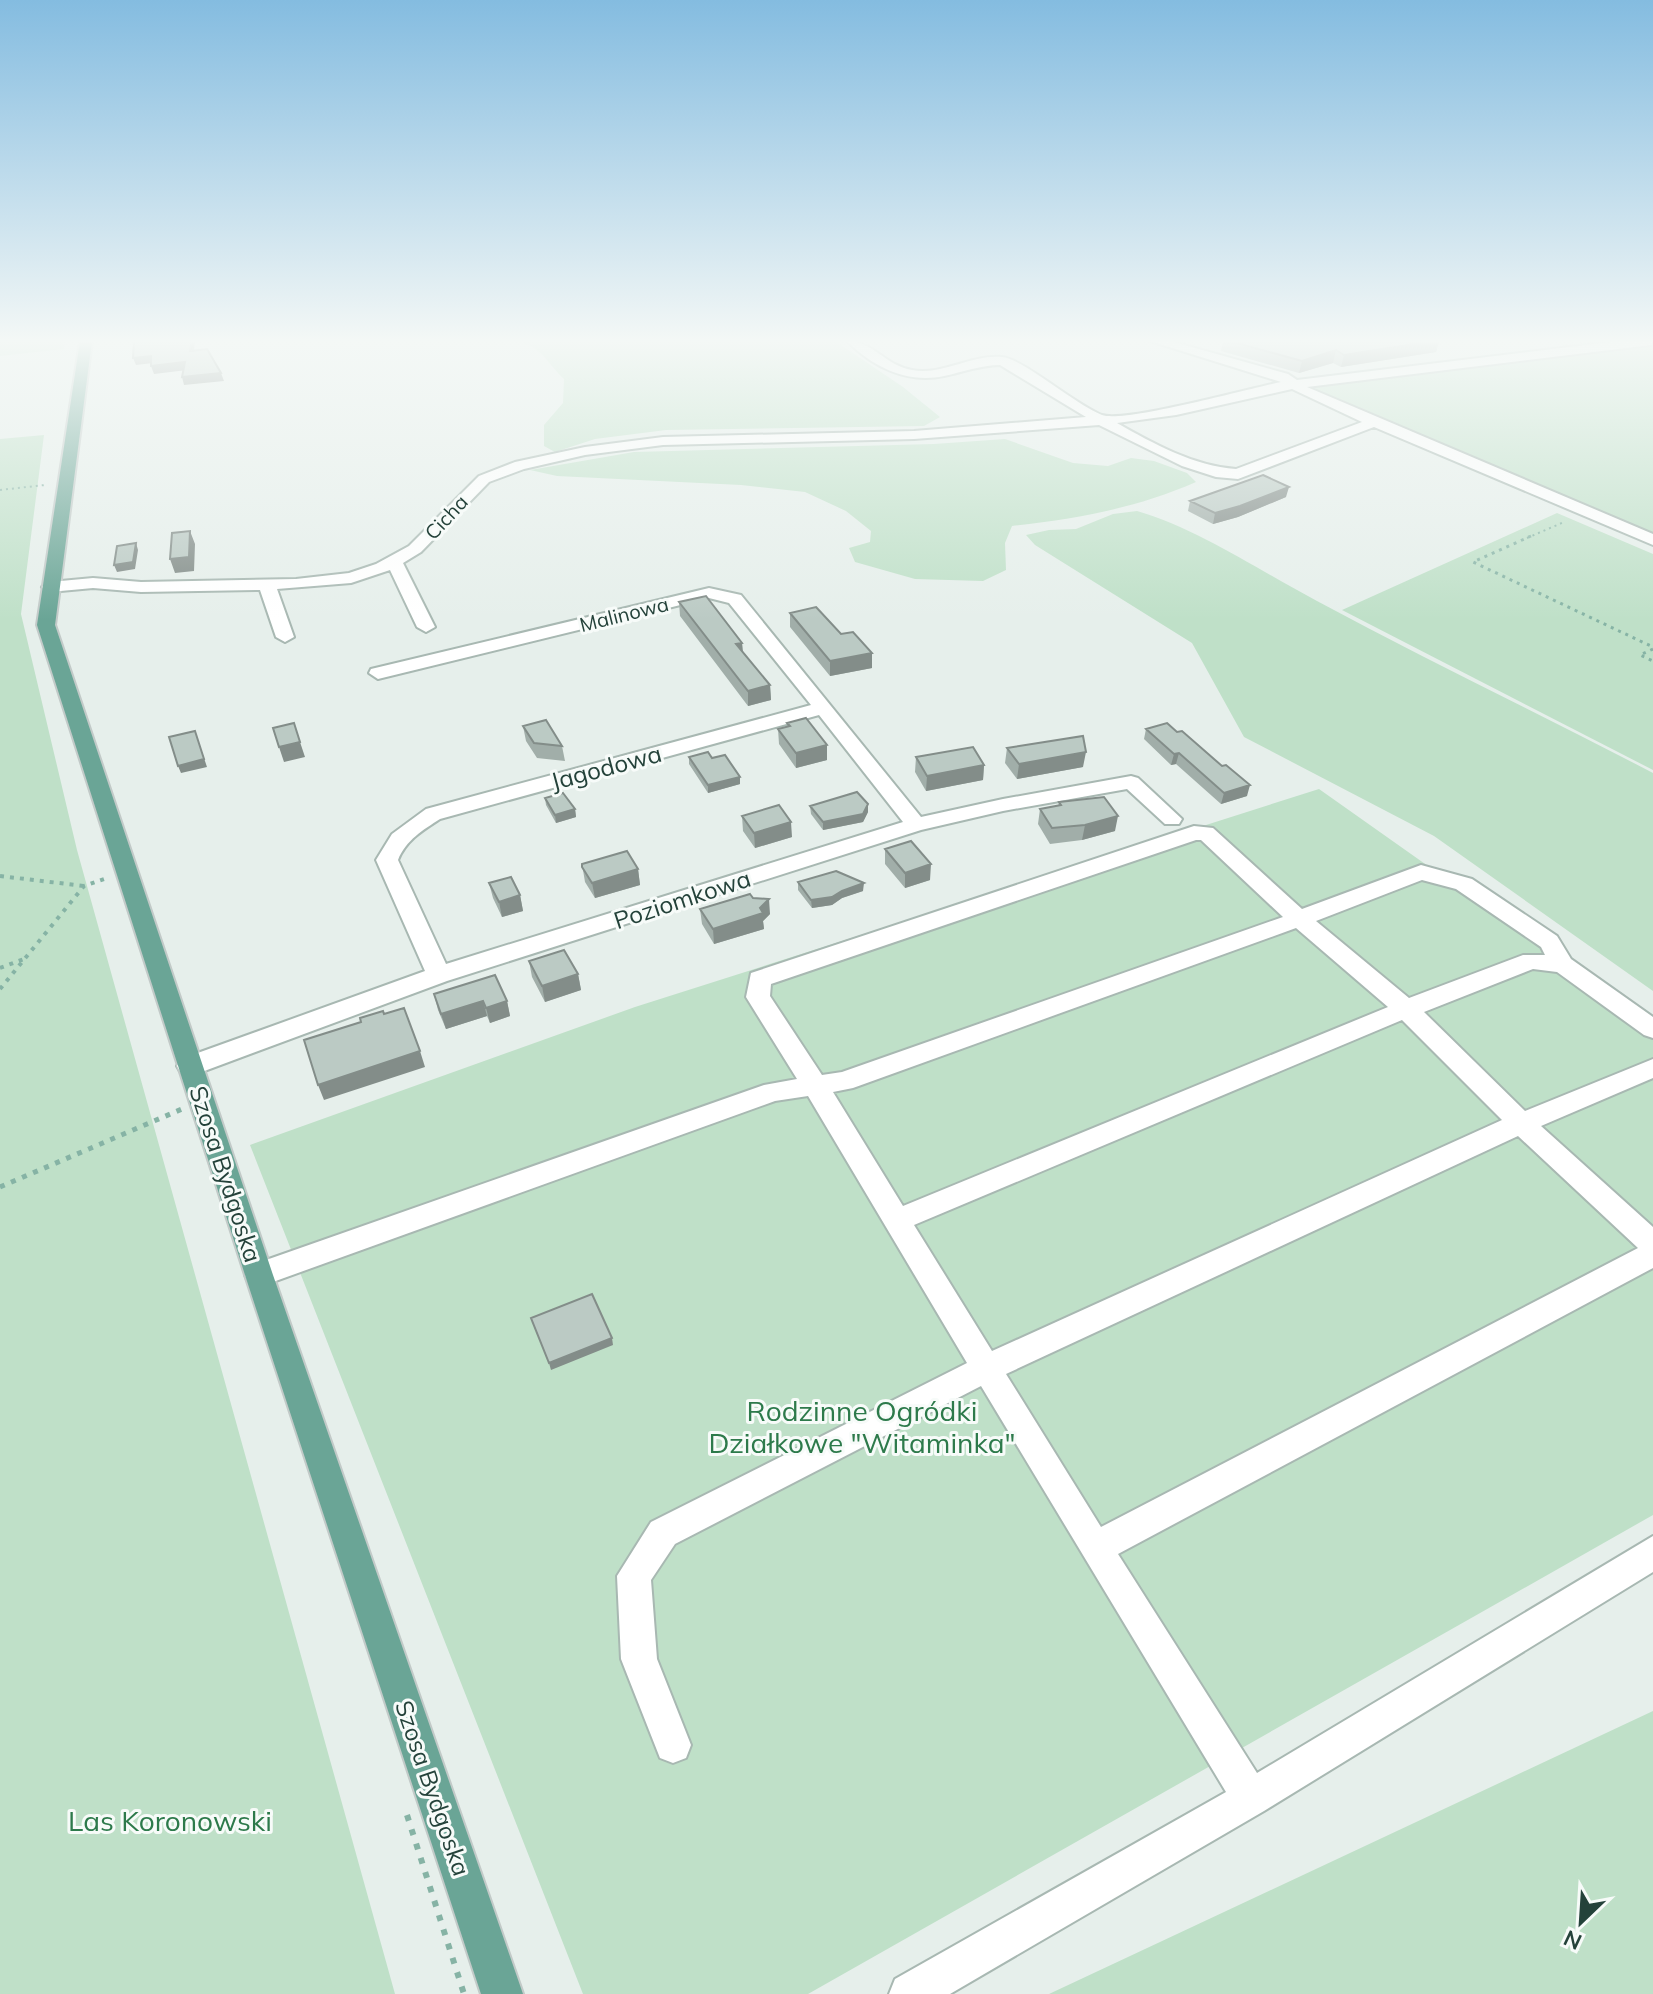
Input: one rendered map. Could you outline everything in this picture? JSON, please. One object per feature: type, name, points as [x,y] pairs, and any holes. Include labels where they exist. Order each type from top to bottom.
[{"type":"main road","name":"Szosa Bydgoska","points":[[72,434],[46,625],[259,1275],[502,1994]]},
{"type":"street","name":"Cicha","points":[[50,587],[93,583],[141,587],[267,585],[351,578],[394,562],[428,538],[484,479],[520,465],[663,441],[926,434]]},
{"type":"street","points":[[1128,434],[1189,465],[1225,475],[1238,474],[1342,434]]},
{"type":"street","points":[[1402,434],[1653,540]]},
{"type":"street","points":[[394,562],[426,627]]},
{"type":"street","points":[[267,585],[285,637]]},
{"type":"street","name":"Malinowa","points":[[378,673],[709,593],[735,599],[823,708]]},
{"type":"street","points":[[823,708],[916,825]]},
{"type":"street","name":"Jagodowa","points":[[439,975],[387,860],[392,845],[410,828],[433,814],[823,708]]},
{"type":"street","name":"Poziomkowa","points":[[190,1066],[439,975],[916,825],[1003,805],[1131,782],[1172,819]]},
{"type":"street","points":[[1251,1798],[758,997],[759,979],[1194,833],[1206,833],[1299,919],[1406,1009],[1521,1123],[1653,1244]]},
{"type":"street","points":[[259,1275],[773,1092],[844,1081],[1299,919],[1421,872],[1464,884],[1549,942],[1563,965],[1653,1029]]},
{"type":"street","points":[[895,1221],[1406,1009],[1531,961],[1563,965]]},
{"type":"street","points":[[673,1745],[639,1659],[634,1576],[663,1533],[987,1368],[1521,1123],[1653,1068]]},
{"type":"street","points":[[1095,1548],[1653,1254]]},
{"type":"street","points":[[910,1994],[1251,1798],[1653,1553]]},
{"type":"path","points":[[0,490],[65,482]]},
{"type":"path","points":[[1564,522],[1473,562],[1653,648]]},
{"type":"path","points":[[1653,648],[1640,655],[1653,661]]},
{"type":"path","points":[[0,876],[84,886],[128,872]]},
{"type":"path","points":[[0,989],[84,886]]},
{"type":"path","points":[[0,968],[26,958]]},
{"type":"path","points":[[0,1187],[202,1101]]},
{"type":"green space","points":[[544,434],[634,434],[595,439],[555,452],[544,446]]},
{"type":"green space","points":[[1414,434],[1653,434],[1653,535]]},
{"type":"green space","name":"Las Koronowski","points":[[44,435],[21,614],[77,850],[395,1994],[0,1994],[0,439]]},
{"type":"green space","points":[[1005,439],[1073,463],[1108,466],[1131,458],[1154,461],[1187,473],[1196,482],[1106,511],[1012,526],[1005,543],[1006,570],[983,581],[915,579],[855,562],[849,548],[870,542],[871,531],[846,511],[805,492],[741,485],[557,476],[530,470],[634,452],[934,444]]},
{"type":"green space","points":[[1137,511],[1207,540],[1359,623],[1653,773],[1653,991],[1434,836],[1244,737],[1192,643],[1035,545],[1026,535],[1076,529],[1113,514]]},
{"type":"green space","points":[[1557,513],[1653,554],[1653,770],[1342,610]]},
{"type":"green space","name":"Rodzinne Ogródki Działkowe \"Witaminka\"","points":[[1319,789],[1653,1025],[1653,1515],[808,1994],[583,1994],[250,1145],[635,1007]]},
{"type":"green space","points":[[1653,1711],[1653,1994],[1049,1994]]},
{"type":"building","points":[[1263,475],[1289,487],[1215,513],[1190,501]]},
{"type":"building","points":[[190,531],[189,557],[170,559],[172,533]]},
{"type":"building","points":[[136,543],[133,562],[114,565],[117,546]]},
{"type":"building","points":[[706,596],[742,643],[736,644],[770,685],[748,691],[679,602]]},
{"type":"building","points":[[816,607],[841,634],[853,632],[872,653],[830,661],[790,613]]},
{"type":"building","points":[[806,718],[827,745],[796,753],[778,729]]},
{"type":"building","points":[[546,720],[562,746],[534,743],[523,726]]},
{"type":"building","points":[[294,723],[300,742],[279,747],[273,728]]},
{"type":"building","points":[[1167,723],[1177,732],[1182,731],[1222,766],[1226,765],[1250,785],[1224,793],[1146,729]]},
{"type":"building","points":[[195,731],[204,759],[178,766],[169,737]]},
{"type":"building","points":[[1083,736],[1086,752],[1019,764],[1007,748]]},
{"type":"building","points":[[973,747],[984,765],[927,776],[916,757]]},
{"type":"building","points":[[708,752],[712,758],[725,755],[740,777],[708,785],[689,757]]},
{"type":"building","points":[[857,792],[868,804],[863,814],[823,822],[810,806]]},
{"type":"building","points":[[563,793],[575,809],[555,815],[545,798]]},
{"type":"building","points":[[1104,797],[1118,816],[1085,825],[1052,828],[1040,809],[1061,805],[1059,802]]},
{"type":"building","points":[[779,805],[791,822],[754,833],[742,816]]},
{"type":"building","points":[[911,841],[931,864],[905,873],[885,849]]},
{"type":"building","points":[[627,851],[638,869],[592,883],[582,867],[582,864]]},
{"type":"building","points":[[836,871],[864,883],[832,897],[811,900],[798,882]]},
{"type":"building","points":[[511,877],[520,895],[499,902],[489,883]]},
{"type":"building","points":[[750,894],[753,898],[769,899],[760,908],[763,913],[713,929],[700,909]]},
{"type":"building","points":[[564,950],[578,974],[542,986],[529,961]]},
{"type":"building","points":[[495,975],[507,1001],[486,1008],[483,1001],[441,1014],[434,994]]},
{"type":"building","points":[[404,1008],[420,1051],[318,1085],[304,1040],[361,1022],[360,1018]]},
{"type":"building","points":[[592,1294],[612,1338],[549,1363],[531,1318]]}]
